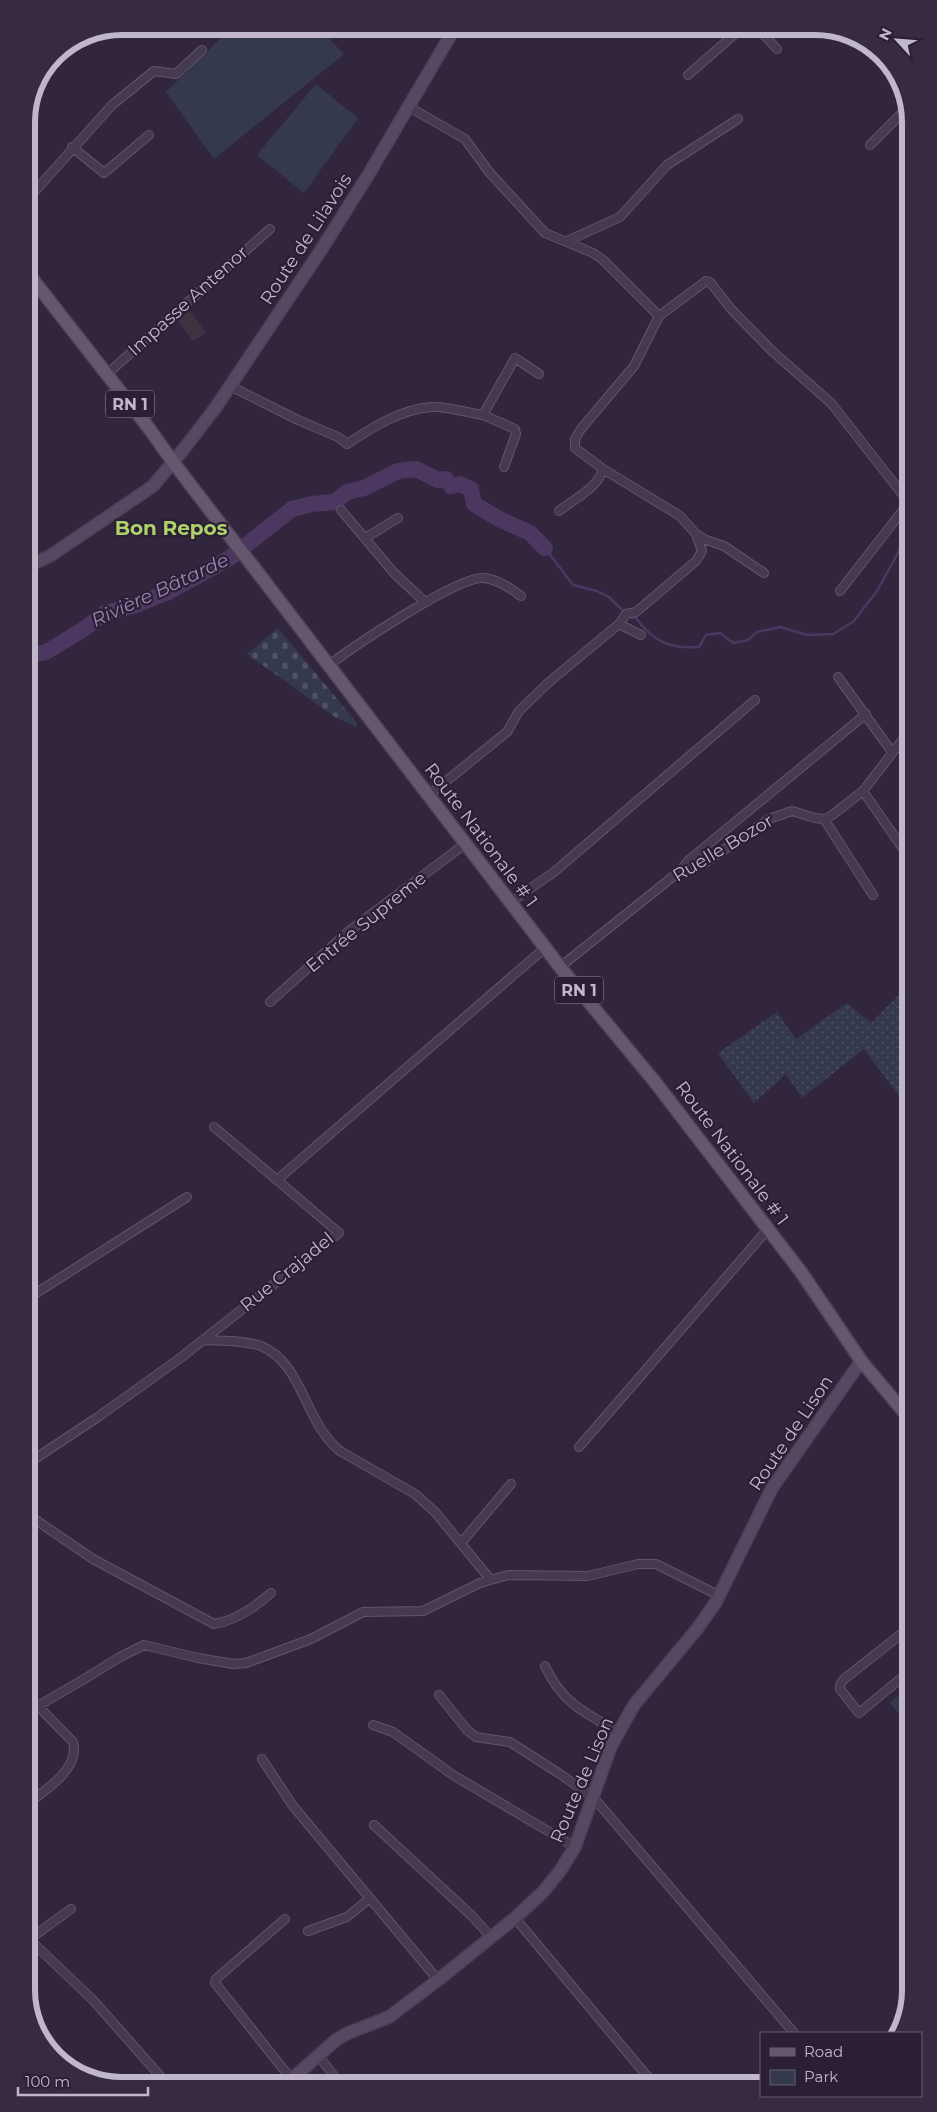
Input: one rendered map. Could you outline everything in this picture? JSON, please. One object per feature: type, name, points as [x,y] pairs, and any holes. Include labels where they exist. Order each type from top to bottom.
[{"type":"main road","name":"Route Nationale # 1","points":[[35,282],[232,536],[249,561],[560,967],[655,1082],[801,1272],[862,1362],[902,1409]]},
{"type":"street","name":"Route de Lilavois","points":[[35,563],[50,556],[153,486],[210,415],[321,250],[409,107],[450,35]]},
{"type":"street","points":[[688,75],[734,35]]},
{"type":"street","points":[[764,35],[777,49]]},
{"type":"street","points":[[35,191],[112,105],[154,72],[176,74],[202,50]]},
{"type":"street","points":[[409,107],[465,138],[488,172],[545,233],[567,241],[603,260],[659,316]]},
{"type":"street","points":[[870,145],[901,114]]},
{"type":"street","points":[[567,241],[620,217],[667,165],[738,119]]},
{"type":"street","points":[[72,148],[104,173],[149,135]]},
{"type":"street","name":"Impasse Antenor","points":[[107,374],[270,229]]},
{"type":"street","points":[[764,573],[716,543],[696,534],[680,516],[603,469],[575,448],[575,439],[634,366],[659,316],[706,281],[710,282],[731,309],[772,351],[831,403],[902,494]]},
{"type":"street","points":[[483,415],[515,358],[539,374]]},
{"type":"street","points":[[230,386],[298,420],[338,437],[348,444],[374,426],[409,411],[434,407],[483,415],[515,429],[516,434],[504,466]]},
{"type":"street","points":[[559,511],[595,484],[601,478],[603,469]]},
{"type":"street","points":[[341,510],[394,573],[425,602]]},
{"type":"street","points":[[840,591],[902,511]]},
{"type":"street","points":[[365,538],[398,518]]},
{"type":"street","points":[[696,534],[702,551]]},
{"type":"street","points":[[429,795],[507,732],[519,711],[548,682],[619,624],[626,614],[636,612],[696,561],[702,551],[716,543]]},
{"type":"street","points":[[329,665],[350,649],[425,602],[458,586],[482,578],[505,584],[522,596]]},
{"type":"street","points":[[619,624],[641,635]]},
{"type":"street","points":[[838,677],[892,752]]},
{"type":"street","points":[[511,902],[554,872],[755,700]]},
{"type":"street","points":[[680,871],[688,860],[866,714]]},
{"type":"street","points":[[873,895],[824,819],[863,791],[902,740]]},
{"type":"street","points":[[863,791],[902,847]]},
{"type":"street","name":"Ruelle Bozor","points":[[560,967],[680,871],[706,862],[769,819],[792,811],[824,819]]},
{"type":"street","name":"Entrée Supreme","points":[[270,1002],[349,931],[465,844]]},
{"type":"street","points":[[214,1127],[277,1180],[546,947]]},
{"type":"street","name":"Rue Crajadel","points":[[35,1459],[98,1417],[204,1340],[339,1233],[277,1180]]},
{"type":"street","points":[[35,1294],[187,1197]]},
{"type":"street","points":[[579,1447],[768,1229]]},
{"type":"street","points":[[204,1340],[246,1342],[261,1346],[279,1357],[292,1372],[320,1430],[329,1442],[340,1451],[415,1494],[435,1512],[490,1579]]},
{"type":"street","name":"Route de Lison","points":[[294,2077],[318,2055],[348,2033],[390,2017],[438,1980],[515,1918],[543,1892],[560,1871],[574,1846],[594,1798],[612,1746],[634,1705],[697,1629],[720,1596],[772,1488],[856,1367],[862,1362]]},
{"type":"street","points":[[897,1402],[902,1397]]},
{"type":"street","points":[[461,1543],[512,1484]]},
{"type":"street","points":[[35,1519],[93,1559],[214,1624],[249,1610],[271,1593]]},
{"type":"street","points":[[35,1706],[144,1645],[198,1658],[233,1664],[246,1663],[311,1639],[363,1612],[423,1611],[490,1579],[508,1575],[588,1576],[638,1564],[656,1564],[720,1596]]},
{"type":"street","points":[[902,1634],[841,1683],[840,1689],[854,1708],[861,1712],[902,1678]]},
{"type":"street","points":[[545,1666],[552,1681],[566,1699],[586,1714],[619,1732]]},
{"type":"street","points":[[438,1695],[467,1730],[476,1737],[510,1742],[594,1798],[793,2032]]},
{"type":"street","points":[[35,1708],[73,1742],[75,1750],[72,1762],[52,1785],[35,1798]]},
{"type":"street","points":[[373,1725],[393,1732],[453,1774],[574,1846]]},
{"type":"street","points":[[262,1759],[293,1806],[438,1980]]},
{"type":"street","points":[[374,1825],[472,1916],[491,1937]]},
{"type":"street","points":[[308,1931],[347,1917],[369,1898]]},
{"type":"street","points":[[35,1936],[71,1909]]},
{"type":"street","points":[[515,1918],[648,2077]]},
{"type":"street","points":[[285,1919],[216,1979],[215,1983],[285,2077]]},
{"type":"street","points":[[35,1943],[93,2000],[161,2077]]},
{"type":"street","points":[[318,2055],[335,2077]]},
{"type":"shaded area","points":[[190,311],[206,333],[193,341],[177,320]]},
{"type":"green space","points":[[224,35],[326,35],[344,54],[214,159],[166,92]]},
{"type":"green space","points":[[316,84],[358,118],[304,193],[257,155]]},
{"type":"green space","points":[[278,628],[357,723],[356,727],[335,717],[247,654]]},
{"type":"green space","points":[[902,992],[902,1100],[864,1049],[802,1098],[786,1074],[754,1103],[718,1053],[777,1012],[796,1039],[847,1003],[871,1023]]},
{"type":"green space","points":[[902,1693],[902,1717],[890,1703]]},
{"type":"waterway","name":"Rivière Bâtarde","points":[[35,654],[46,652],[84,629],[105,613],[133,606],[168,592],[203,573],[231,557],[292,509],[312,504],[335,502],[347,492],[364,488],[398,471],[416,469],[438,480],[446,479],[451,486],[460,484],[471,489],[474,504],[501,520],[530,533],[545,548]]},
{"type":"waterway","points":[[630,617],[636,618],[656,638],[680,647],[699,647],[706,635],[720,633],[733,643],[748,640],[757,632],[780,627],[807,635],[833,634],[853,622],[877,591],[902,542]]},
{"type":"waterway","points":[[545,548],[573,585],[597,591],[609,597],[626,614]]},
{"type":"district","name":"Bon Repos","points":[[171,528]]}]
